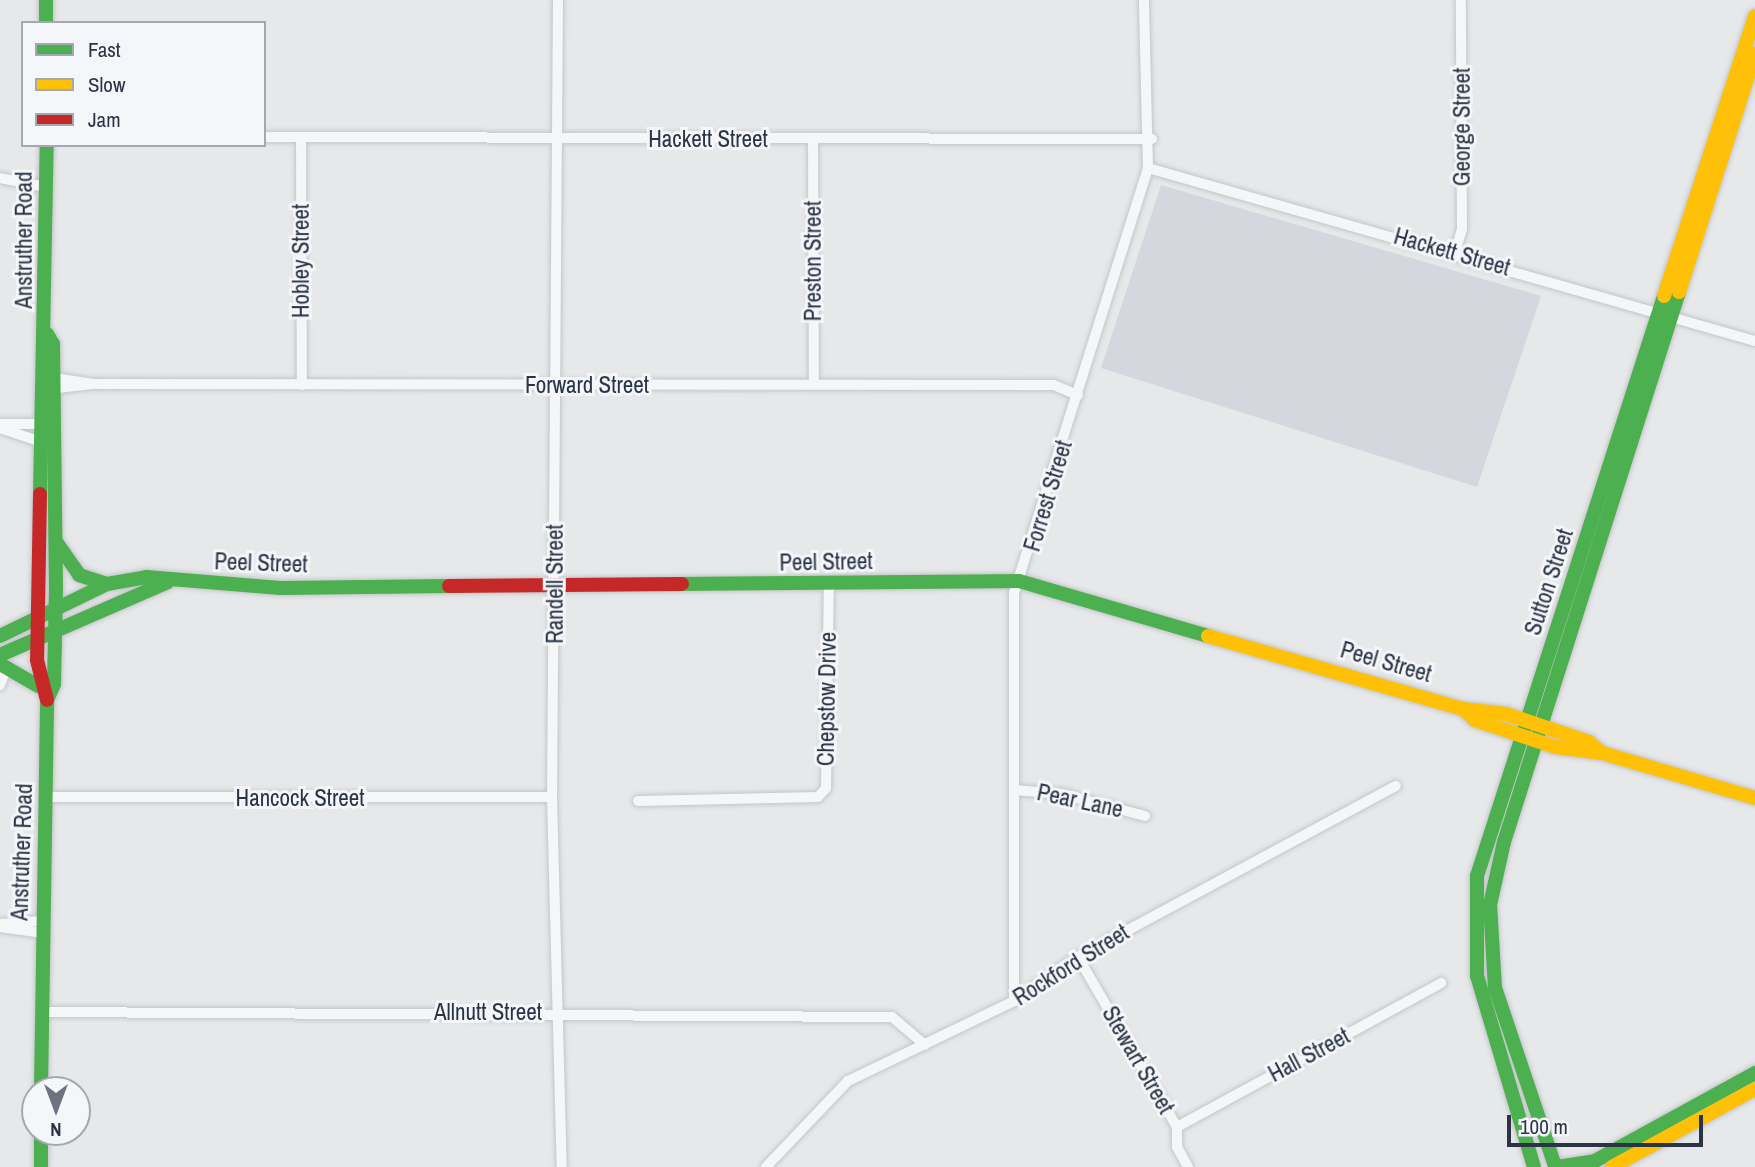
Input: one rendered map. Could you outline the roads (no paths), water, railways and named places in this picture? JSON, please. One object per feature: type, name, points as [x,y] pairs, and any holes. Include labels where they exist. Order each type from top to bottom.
[{"type":"main road","points":[[46,0],[46,21]]},
{"type":"main road","name":"Sutton Street","points":[[1553,1167],[1495,988],[1490,905],[1504,842],[1542,726],[1563,636],[1755,16]]},
{"type":"main road","name":"Sutton Street","points":[[1664,314],[1755,54]]},
{"type":"main road","name":"Anstruther Road","points":[[38,686],[37,616],[47,444],[47,147]]},
{"type":"main road","name":"Anstruther Road","points":[[41,1076],[42,927],[48,797],[47,700],[54,684],[55,608],[55,538],[47,444]]},
{"type":"main road","points":[[55,538],[74,571],[107,584]]},
{"type":"main road","name":"Peel Street","points":[[0,636],[107,584],[146,577],[281,588],[829,585],[1019,581],[1463,709],[1475,720],[1537,741],[1585,755],[1602,753],[1755,797]]},
{"type":"main road","name":"Peel Street","points":[[0,655],[54,629],[172,581]]},
{"type":"main road","name":"Sutton Street","points":[[1534,1167],[1477,976],[1473,908],[1487,838],[1520,736],[1563,636]]},
{"type":"main road","points":[[2,668],[38,686],[47,700]]},
{"type":"main road","name":"Peel Street","points":[[1463,709],[1478,706],[1526,720],[1589,741],[1602,753]]},
{"type":"main road","points":[[1487,838],[1504,842]]},
{"type":"main road","points":[[1553,1167],[1595,1161],[1755,1073]]},
{"type":"main road","points":[[1612,1167],[1755,1089]]},
{"type":"main road","points":[[41,1146],[41,1167]]},
{"type":"street","name":"Randell Street","points":[[558,0],[552,797],[560,1012],[562,1167]]},
{"type":"street","name":"Forrest Street","points":[[1014,1001],[1014,790],[1019,581],[1148,167],[1152,139],[1144,0]]},
{"type":"street","name":"George Street","points":[[1455,252],[1462,229],[1461,0]]},
{"type":"street","name":"Hackett Street","points":[[266,137],[1152,139]]},
{"type":"street","name":"Hobley Street","points":[[301,137],[302,385]]},
{"type":"street","name":"Preston Street","points":[[813,138],[814,384]]},
{"type":"street","name":"Hackett Street","points":[[1148,167],[1455,252],[1755,341]]},
{"type":"street","points":[[0,178],[46,187]]},
{"type":"street","name":"Forward Street","points":[[47,383],[1054,385],[1078,395]]},
{"type":"street","points":[[0,426],[47,424]]},
{"type":"street","points":[[0,426],[47,444]]},
{"type":"street","name":"Chepstow Drive","points":[[638,801],[818,797],[826,788],[829,585]]},
{"type":"street","points":[[0,685],[2,668]]},
{"type":"street","name":"Rockford Street","points":[[766,1167],[848,1082],[1014,1001],[1078,957],[1396,786]]},
{"type":"street","name":"Pear Lane","points":[[1014,790],[1062,794],[1145,816]]},
{"type":"street","name":"Hancock Street","points":[[48,797],[552,797]]},
{"type":"street","points":[[0,925],[42,927]]},
{"type":"street","name":"Stewart Street","points":[[1078,957],[1177,1126],[1177,1147],[1188,1167]]},
{"type":"street","name":"Hall Street","points":[[1177,1126],[1441,983]]},
{"type":"street","name":"Allnutt Street","points":[[42,1012],[560,1012],[892,1017],[925,1045]]}]
